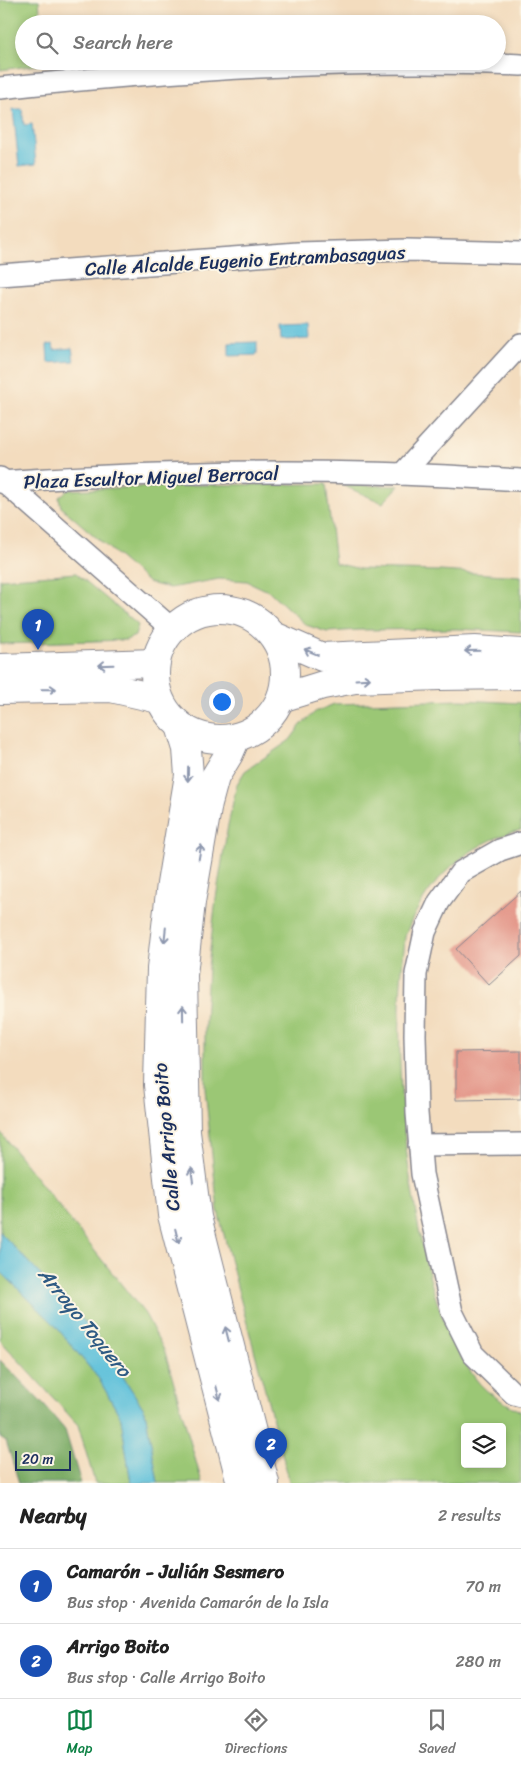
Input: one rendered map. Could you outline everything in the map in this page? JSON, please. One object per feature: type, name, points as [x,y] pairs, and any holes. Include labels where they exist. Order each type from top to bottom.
[{"type":"main road","points":[[274,636],[283,655],[286,677],[281,698],[271,716],[255,730],[236,738],[207,739],[193,734],[180,726],[168,714],[159,698],[154,681],[155,663],[161,644],[172,629],[191,615],[213,609],[236,610],[257,620],[274,636],[322,657],[475,650],[521,652]]},
{"type":"main road","points":[[0,668],[155,663]]},
{"type":"main road","points":[[281,698],[323,685],[355,679],[449,675],[521,675]]},
{"type":"main road","points":[[0,690],[110,688],[159,698]]},
{"type":"main road","name":"Calle Arrigo Boito","points":[[180,726],[187,748],[189,775],[171,884],[161,970],[158,1085],[172,1215],[240,1483]]},
{"type":"main road","name":"Calle Arrigo Boito","points":[[236,738],[215,777],[208,803],[191,902],[183,975],[186,1122],[197,1217],[264,1483]]},
{"type":"street","points":[[506,65],[521,65]]},
{"type":"street","points":[[0,88],[127,75],[224,70]]},
{"type":"street","name":"Calle Alcalde Eugenio Entrambasaguas","points":[[0,275],[298,252],[406,250],[521,253]]},
{"type":"street","points":[[402,474],[521,344]]},
{"type":"street","name":"Plaza Escultor Miguel Berrocal","points":[[1,480],[229,472],[402,474],[521,480]]},
{"type":"street","name":"Plaza Escultor Miguel Berrocal","points":[[1,480],[172,629]]},
{"type":"street","points":[[521,842],[500,850],[461,872],[439,902],[424,932],[416,974],[415,1035],[419,1145],[422,1174],[452,1312],[474,1354],[514,1394],[521,1396]]},
{"type":"street","points":[[419,1145],[521,1144]]},
{"type":"green space","points":[[0,0],[39,0],[40,15],[15,15],[15,68],[0,70]]},
{"type":"green space","points":[[326,484],[335,563],[360,569],[521,576],[521,632],[457,629],[327,632],[306,625],[270,592],[247,581],[219,579],[170,588],[149,583],[61,507],[59,497],[68,490],[195,485]]},
{"type":"green space","points":[[342,485],[399,486],[383,503]]},
{"type":"green space","points":[[76,573],[138,625],[135,636],[126,640],[0,644],[0,579]]},
{"type":"green space","points":[[461,700],[521,703],[521,830],[484,844],[467,854],[438,880],[415,913],[405,937],[400,1032],[405,1136],[411,1187],[427,1267],[444,1320],[467,1366],[487,1391],[521,1412],[521,1483],[290,1483],[238,1290],[218,1211],[205,1089],[205,1023],[208,967],[216,898],[237,784],[245,771],[290,740],[301,725],[315,712],[334,704]]},
{"type":"green space","points":[[0,1132],[145,1314],[165,1352],[202,1483],[158,1483],[145,1411],[95,1333],[0,1232]]},
{"type":"green space","points":[[0,1271],[54,1324],[99,1379],[121,1418],[131,1483],[95,1483],[78,1425],[0,1340]]},
{"type":"green space","points":[[0,1360],[44,1405],[65,1430],[81,1483],[19,1483],[6,1441],[0,1437]]},
{"type":"water","points":[[13,109],[22,109],[24,125],[32,124],[36,164],[19,166]]},
{"type":"water","points":[[308,325],[309,339],[281,340],[280,326]]},
{"type":"water","points":[[257,342],[257,355],[229,356],[229,343]]},
{"type":"water","points":[[53,344],[54,350],[72,348],[74,361],[48,363],[47,345]]},
{"type":"water","points":[[0,1232],[95,1333],[145,1411],[158,1483],[131,1483],[121,1418],[99,1379],[54,1324],[0,1271]]},
{"type":"building","points":[[521,891],[521,956],[489,985],[456,949]]},
{"type":"building","points":[[521,1051],[521,1099],[456,1100],[456,1052]]},
{"type":"place","name":"Camarón - Julián Sesmero","points":[[38,650]]},
{"type":"place","name":"Arrigo Boito","points":[[271,1469]]},
{"type":"water label","name":"Arroyo Toquero","points":[[85,1322]]}]
